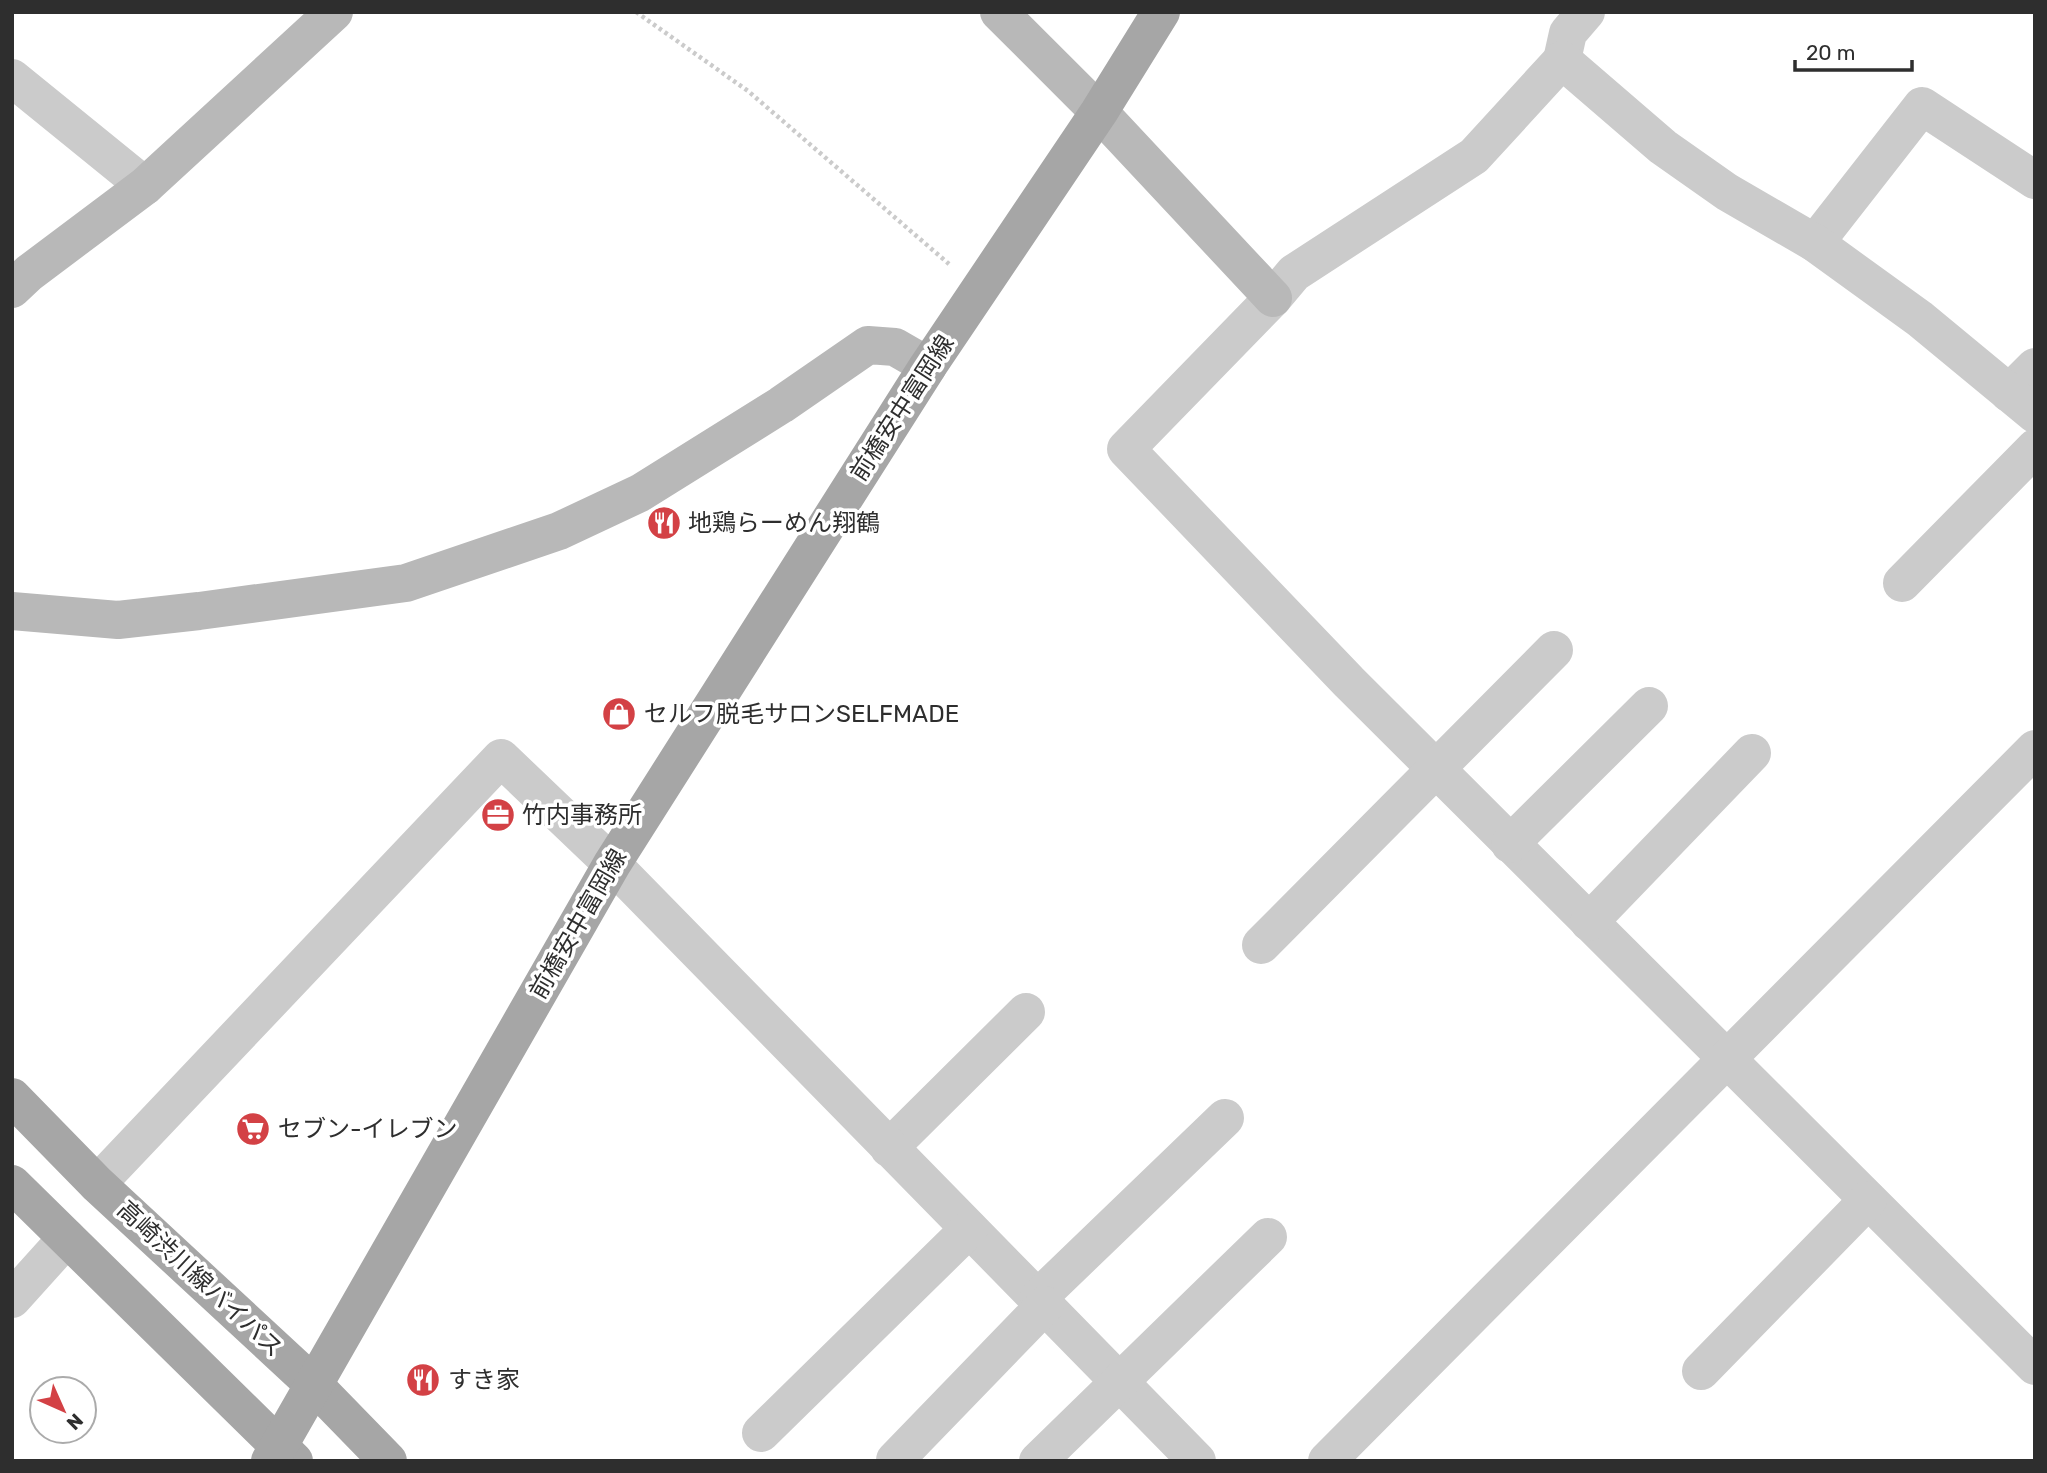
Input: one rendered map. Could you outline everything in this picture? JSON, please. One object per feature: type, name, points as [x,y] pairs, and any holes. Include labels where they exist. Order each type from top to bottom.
[{"type":"main road","name":"前橋安中富岡線","points":[[281,1456],[313,1384],[612,864],[928,366],[1098,112],[1161,12]]},
{"type":"main road","name":"高崎渋川線バイパス","points":[[12,1097],[97,1184],[313,1384],[388,1461]]},
{"type":"main road","points":[[12,1184],[281,1456]]},
{"type":"street","points":[[12,289],[29,273],[145,187],[334,12]]},
{"type":"street","points":[[999,12],[1098,112],[1273,298]]},
{"type":"street","points":[[1586,12],[1568,33],[1562,60],[1474,156],[1294,273],[1126,449],[1436,770],[2035,1366]]},
{"type":"street","points":[[1562,60],[1662,147],[1727,192],[1815,243],[2026,391]]},
{"type":"street","points":[[12,78],[145,187]]},
{"type":"street","points":[[1815,243],[1922,106],[2035,180]]},
{"type":"street","points":[[12,611],[118,620],[406,583],[559,531],[640,493],[781,405],[868,345],[895,347],[928,366]]},
{"type":"street","points":[[1902,583],[2035,448]]},
{"type":"street","points":[[1261,945],[1554,650]]},
{"type":"street","points":[[1510,844],[1649,706]]},
{"type":"street","points":[[1327,1461],[2035,749]]},
{"type":"street","points":[[1589,922],[1752,752]]},
{"type":"street","points":[[97,1184],[501,758],[612,864],[1197,1461]]},
{"type":"street","points":[[890,1148],[1026,1012]]},
{"type":"street","points":[[895,1460],[1042,1301],[1225,1118]]},
{"type":"street","points":[[1700,1371],[1868,1200]]},
{"type":"street","points":[[761,1433],[969,1229]]},
{"type":"street","points":[[1038,1461],[1268,1237]]},
{"type":"street","points":[[12,1298],[67,1238]]},
{"type":"path","points":[[636,12],[748,90],[979,290]]},
{"type":"place","name":"地鶏らーめん翔鶴","points":[[664,523]]},
{"type":"place","name":"セルフ脱毛サロンSELFMADE","points":[[619,714]]},
{"type":"place","name":"竹内事務所","points":[[498,815]]},
{"type":"place","name":"セブン-イレブン","points":[[253,1129]]},
{"type":"place","name":"すき家","points":[[423,1380]]}]
